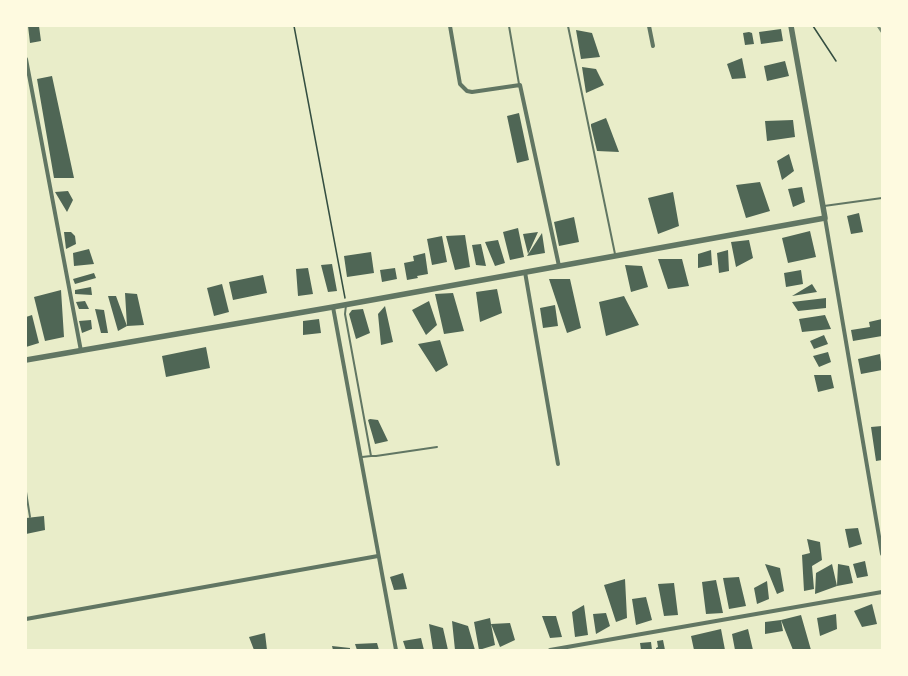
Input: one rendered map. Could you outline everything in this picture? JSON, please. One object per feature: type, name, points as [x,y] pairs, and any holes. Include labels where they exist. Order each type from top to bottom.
[{"type":"street","points":[[450,26],[460,84],[467,91],[472,92],[520,85],[559,266]]},
{"type":"street","points":[[649,26],[653,46]]},
{"type":"street","points":[[791,26],[882,554]]},
{"type":"street","points":[[26,59],[81,351]]},
{"type":"street","points":[[26,360],[333,307],[825,218]]},
{"type":"street","points":[[525,272],[558,464]]},
{"type":"street","points":[[333,307],[396,650]]},
{"type":"street","points":[[26,619],[378,556]]},
{"type":"street","points":[[550,650],[882,592]]},
{"type":"lane","points":[[509,26],[520,85]]},
{"type":"lane","points":[[568,26],[615,256]]},
{"type":"lane","points":[[823,207],[882,198]]},
{"type":"lane","points":[[346,304],[345,314],[371,456]]},
{"type":"lane","points":[[360,458],[437,447]]},
{"type":"lane","points":[[26,492],[30,517]]},
{"type":"path","points":[[294,26],[346,304]]},
{"type":"path","points":[[813,26],[836,61]]},
{"type":"building","points":[[28,26],[39,26],[41,41],[30,43]]},
{"type":"building","points":[[781,29],[783,41],[761,44],[759,32]]},
{"type":"building","points":[[576,30],[592,33],[600,57],[581,59]]},
{"type":"building","points":[[743,33],[752,33],[754,44],[745,45]]},
{"type":"building","points":[[742,58],[746,78],[732,79],[727,64]]},
{"type":"building","points":[[785,61],[789,76],[767,81],[764,66]]},
{"type":"building","points":[[582,67],[596,69],[604,85],[586,93]]},
{"type":"building","points":[[52,76],[74,178],[54,178],[37,79]]},
{"type":"building","points":[[519,113],[529,160],[517,163],[507,116]]},
{"type":"building","points":[[606,118],[619,152],[597,151],[591,124]]},
{"type":"building","points":[[793,120],[795,137],[767,141],[765,121]]},
{"type":"building","points":[[789,154],[794,171],[782,180],[777,161]]},
{"type":"building","points":[[760,182],[770,211],[746,218],[736,185]]},
{"type":"building","points":[[802,187],[805,202],[793,207],[788,189]]},
{"type":"building","points":[[68,191],[73,200],[67,212],[55,192]]},
{"type":"building","points":[[673,192],[679,226],[658,234],[648,198]]},
{"type":"building","points":[[859,213],[863,232],[851,234],[847,216]]},
{"type":"building","points":[[574,217],[579,242],[559,246],[554,222]]},
{"type":"building","points":[[518,228],[524,257],[510,260],[503,232]]},
{"type":"building","points":[[810,231],[816,257],[788,263],[782,238]]},
{"type":"building","points":[[64,232],[71,232],[75,236],[76,244],[66,249]]},
{"type":"building","points":[[538,232],[528,254],[523,234]]},
{"type":"building","points":[[542,233],[545,253],[527,256]]},
{"type":"building","points":[[465,235],[470,267],[455,270],[446,236]]},
{"type":"building","points":[[442,236],[447,262],[432,265],[427,239]]},
{"type":"building","points":[[498,240],[505,263],[495,266],[485,242]]},
{"type":"building","points":[[749,240],[753,258],[736,267],[731,242]]},
{"type":"building","points":[[481,244],[486,266],[476,265],[472,245]]},
{"type":"building","points":[[89,249],[94,264],[74,266],[73,253]]},
{"type":"building","points":[[711,250],[712,265],[698,268],[698,254]]},
{"type":"building","points":[[728,250],[729,271],[719,273],[717,253]]},
{"type":"building","points":[[371,252],[374,273],[347,277],[344,256]]},
{"type":"building","points":[[425,253],[428,274],[407,280],[404,263],[414,261],[413,256]]},
{"type":"building","points":[[658,259],[682,259],[689,286],[668,289]]},
{"type":"building","points":[[332,264],[337,291],[328,292],[321,265]]},
{"type":"building","points":[[625,265],[642,266],[648,287],[631,292]]},
{"type":"building","points":[[308,268],[313,294],[298,296],[296,269]]},
{"type":"building","points":[[395,268],[397,279],[382,282],[380,270]]},
{"type":"building","points":[[801,270],[803,284],[786,287],[784,273]]},
{"type":"building","points":[[94,273],[96,278],[75,284],[73,279]]},
{"type":"building","points":[[263,275],[267,293],[233,300],[229,282]]},
{"type":"building","points":[[549,279],[570,279],[581,328],[567,333]]},
{"type":"building","points":[[222,284],[229,312],[214,316],[207,288]]},
{"type":"building","points":[[812,284],[817,292],[792,296]]},
{"type":"building","points":[[91,287],[92,295],[75,294],[75,290]]},
{"type":"building","points":[[497,289],[502,313],[480,322],[476,292]]},
{"type":"building","points":[[61,290],[64,337],[45,341],[34,297]]},
{"type":"building","points":[[125,293],[137,294],[144,325],[127,326]]},
{"type":"building","points":[[453,293],[464,331],[444,334],[435,294]]},
{"type":"building","points":[[108,296],[116,296],[127,326],[118,331]]},
{"type":"building","points":[[624,296],[639,325],[606,336],[599,302]]},
{"type":"building","points":[[826,298],[826,308],[798,311],[792,302]]},
{"type":"building","points":[[85,301],[89,309],[79,309],[76,302]]},
{"type":"building","points":[[429,301],[437,325],[426,335],[412,310]]},
{"type":"building","points":[[555,305],[558,326],[543,328],[540,308]]},
{"type":"building","points":[[385,306],[393,342],[381,345],[378,314]]},
{"type":"building","points":[[95,309],[104,310],[108,333],[101,333]]},
{"type":"building","points":[[363,309],[370,333],[356,339],[349,314],[352,310]]},
{"type":"building","points":[[32,315],[39,343],[26,347],[26,317]]},
{"type":"building","points":[[825,315],[831,329],[802,332],[799,319]]},
{"type":"building","points":[[319,319],[321,333],[303,335],[303,321]]},
{"type":"building","points":[[882,319],[882,336],[853,341],[851,330],[870,327],[869,322]]},
{"type":"building","points":[[91,320],[92,329],[82,333],[79,321]]},
{"type":"building","points":[[824,335],[828,344],[814,349],[810,341]]},
{"type":"building","points":[[440,340],[448,365],[436,372],[418,344]]},
{"type":"building","points":[[206,347],[210,368],[166,377],[162,356]]},
{"type":"building","points":[[828,352],[831,362],[819,367],[813,356]]},
{"type":"building","points":[[880,354],[882,370],[861,374],[858,359]]},
{"type":"building","points":[[814,375],[831,375],[834,388],[818,392]]},
{"type":"building","points":[[368,420],[378,420],[388,441],[375,444]]},
{"type":"building","points":[[882,426],[882,460],[876,461],[871,427]]},
{"type":"building","points":[[44,516],[45,530],[26,534],[26,518]]},
{"type":"building","points":[[858,528],[862,544],[849,548],[845,529]]},
{"type":"building","points":[[807,539],[820,542],[822,560],[812,566],[814,589],[804,591],[802,555],[810,553]]},
{"type":"building","points":[[865,561],[868,576],[857,578],[853,564]]},
{"type":"building","points":[[765,564],[780,568],[784,591],[777,594]]},
{"type":"building","points":[[832,564],[837,586],[815,594],[816,573]]},
{"type":"building","points":[[838,564],[849,566],[853,583],[837,586]]},
{"type":"building","points":[[403,573],[407,589],[394,590],[390,577]]},
{"type":"building","points":[[739,577],[746,606],[729,609],[723,578]]},
{"type":"building","points":[[625,579],[627,618],[616,622],[604,585]]},
{"type":"building","points":[[716,580],[723,613],[706,614],[702,582]]},
{"type":"building","points":[[767,581],[769,599],[757,604],[754,588]]},
{"type":"building","points":[[674,583],[678,615],[664,616],[658,584]]},
{"type":"building","points":[[646,597],[652,620],[636,625],[632,599]]},
{"type":"building","points":[[872,604],[877,624],[862,627],[854,611]]},
{"type":"building","points":[[584,605],[588,635],[575,637],[572,612]]},
{"type":"building","points":[[606,613],[610,626],[596,634],[593,614]]},
{"type":"building","points":[[836,614],[837,629],[820,636],[817,618]]},
{"type":"building","points":[[801,615],[811,650],[793,650],[781,620]]},
{"type":"building","points":[[542,616],[556,616],[562,637],[550,638]]},
{"type":"building","points":[[490,618],[495,645],[479,650],[474,622]]},
{"type":"building","points":[[781,620],[783,631],[765,634],[765,622]]},
{"type":"building","points":[[452,621],[468,626],[475,650],[455,650]]},
{"type":"building","points":[[510,623],[515,640],[500,647],[491,624]]},
{"type":"building","points":[[429,624],[443,628],[448,650],[433,650]]},
{"type":"building","points":[[721,629],[725,650],[694,650],[691,636]]},
{"type":"building","points":[[748,629],[753,650],[735,650],[732,634]]},
{"type":"building","points":[[265,633],[267,650],[254,650],[249,637]]},
{"type":"building","points":[[421,638],[424,650],[406,650],[403,641]]},
{"type":"building","points":[[663,640],[665,650],[656,650],[658,647],[657,641]]},
{"type":"building","points":[[651,642],[652,650],[641,650],[640,643]]},
{"type":"building","points":[[377,643],[379,650],[357,650],[355,644]]},
{"type":"building","points":[[332,646],[350,648],[350,650],[333,650]]},
{"type":"railway","points":[[878,26],[882,32]]}]
